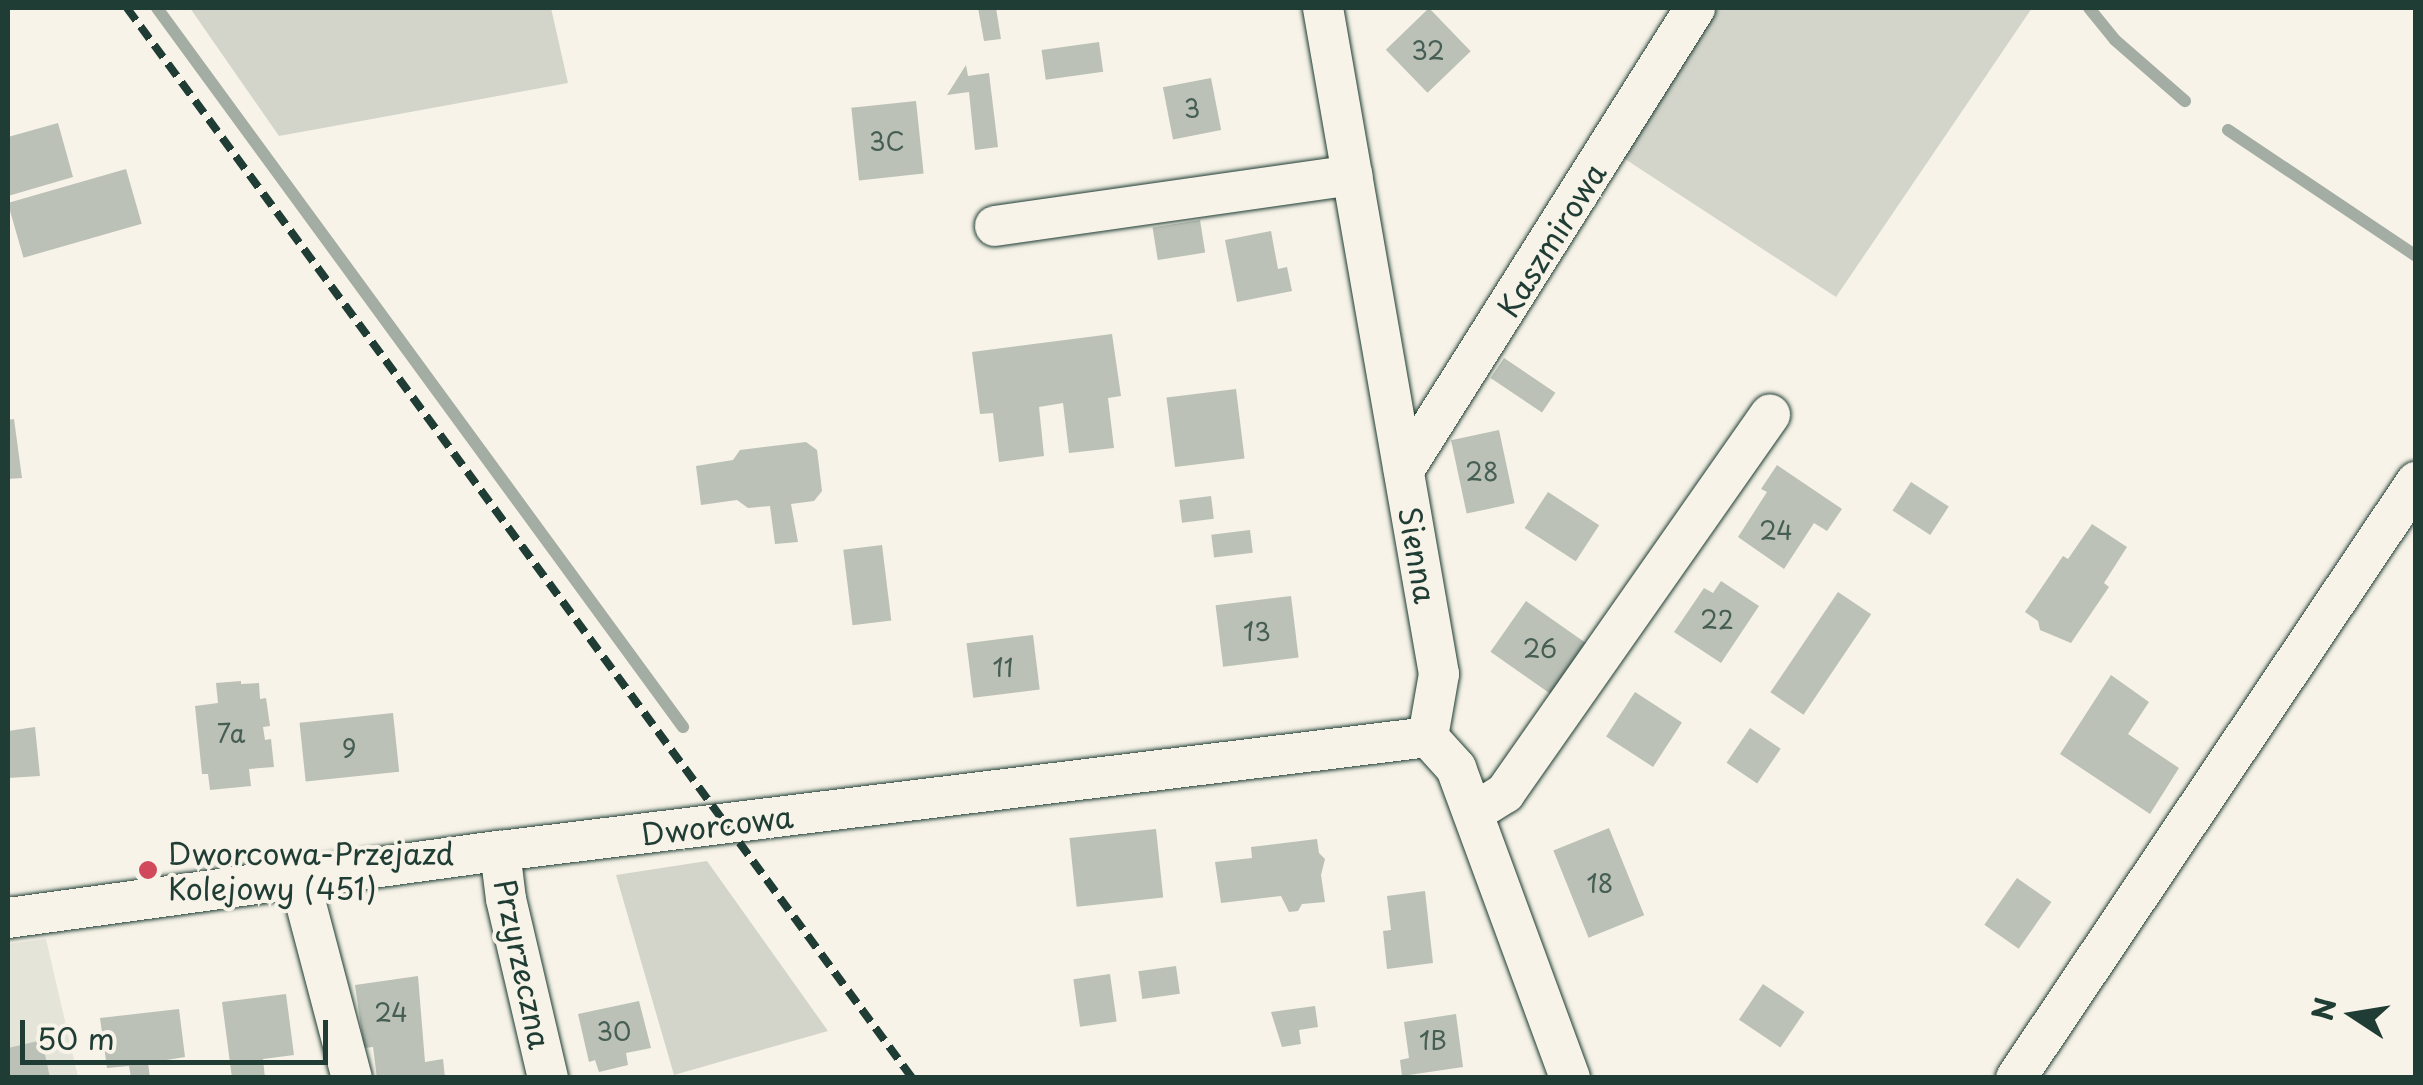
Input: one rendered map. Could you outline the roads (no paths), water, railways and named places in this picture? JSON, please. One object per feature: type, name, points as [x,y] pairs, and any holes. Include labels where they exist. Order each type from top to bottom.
[{"type":"street","name":"Sienna","points":[[1323,8],[1439,674],[1428,737]]},
{"type":"street","name":"Kaszmirowa","points":[[1404,470],[1696,8]]},
{"type":"street","points":[[995,226],[1352,176]]},
{"type":"street","points":[[1473,813],[1505,793],[1770,414]]},
{"type":"street","points":[[2016,1078],[2416,482]]},
{"type":"street","points":[[1428,737],[1456,768],[1570,1078]]},
{"type":"street","name":"Dworcowa","points":[[8,918],[500,851],[1428,737]]},
{"type":"street","name":"Przyrzeczna","points":[[500,851],[506,899],[548,1078]]},
{"type":"street","points":[[299,878],[352,1078]]},
{"type":"waterway","points":[[157,8],[683,727]]},
{"type":"waterway","points":[[2089,8],[2115,40],[2185,101]]},
{"type":"waterway","points":[[2228,130],[2416,256]]},
{"type":"railway","points":[[127,8],[912,1078]]},
{"type":"place","name":"Dworcowa-Przejazd Kolejowy (451)","points":[[148,870]]}]
